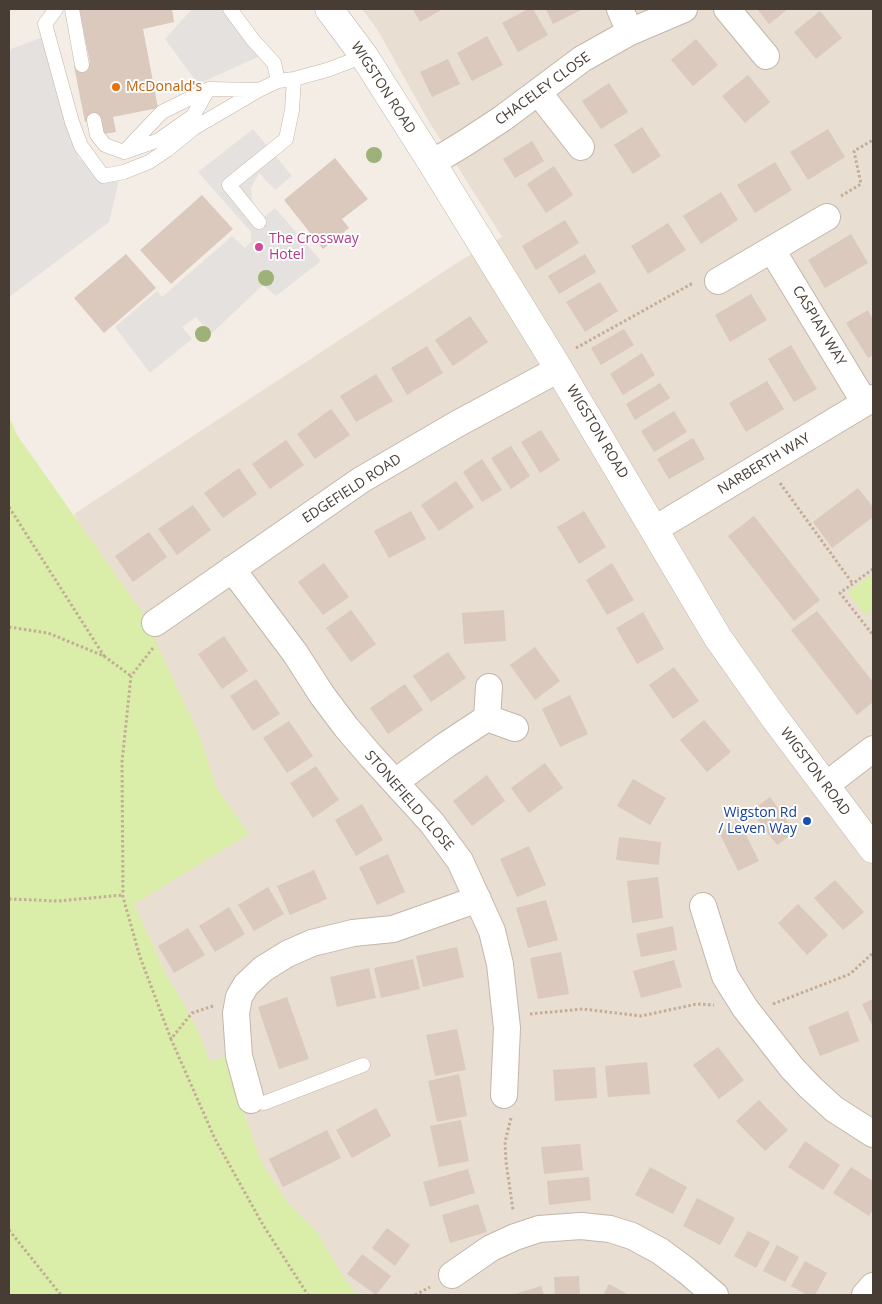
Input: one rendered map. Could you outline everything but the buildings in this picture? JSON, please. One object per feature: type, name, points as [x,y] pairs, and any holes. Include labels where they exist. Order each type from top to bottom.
[{"type":"street","name":"WIGSTON ROAD","points":[[328,9],[364,56],[432,163],[655,529],[718,638],[771,713],[873,849]]},
{"type":"street","points":[[620,9],[630,32]]},
{"type":"street","name":"CHACELEY CLOSE","points":[[432,163],[473,138],[582,59],[630,32],[684,9]]},
{"type":"street","points":[[727,9],[766,56]]},
{"type":"street","points":[[538,92],[581,147]]},
{"type":"street","points":[[718,281],[826,217]]},
{"type":"street","name":"CASPIAN WAY","points":[[772,250],[869,401]]},
{"type":"street","name":"EDGEFIELD ROAD","points":[[156,623],[361,480],[556,365]]},
{"type":"street","name":"NARBERTH WAY","points":[[655,529],[869,401]]},
{"type":"street","name":"STONEFIELD CLOSE","points":[[232,569],[295,653],[322,695],[370,756],[432,823],[460,860],[494,939],[500,964],[507,1028],[504,1095]]},
{"type":"street","points":[[487,718],[489,687]]},
{"type":"street","points":[[395,782],[487,718]]},
{"type":"street","points":[[487,718],[515,728]]},
{"type":"street","points":[[826,786],[873,749]]},
{"type":"street","points":[[252,1100],[238,1056],[236,1013],[239,997],[246,985],[263,969],[287,954],[312,943],[353,933],[393,929],[478,899]]},
{"type":"street","points":[[703,906],[725,976],[745,1008],[792,1068],[810,1087],[834,1109],[873,1134]]},
{"type":"street","points":[[452,1275],[491,1248],[520,1235],[540,1229],[581,1226],[610,1229],[632,1236],[660,1251],[715,1295]]},
{"type":"street","points":[[865,1295],[873,1286]]},
{"type":"lane","points":[[56,9],[45,24],[69,113],[81,146],[102,176],[124,172],[149,162],[168,150],[194,128],[278,81],[294,79],[327,70],[364,56]]},
{"type":"lane","points":[[72,9],[82,65]]},
{"type":"lane","points":[[230,9],[253,40],[274,63],[278,81]]},
{"type":"lane","points":[[259,222],[229,185],[286,139],[292,110],[294,79]]},
{"type":"lane","points":[[124,152],[162,112],[209,89],[245,88],[259,90]]},
{"type":"lane","points":[[94,120],[97,135],[105,145],[124,152],[159,140],[193,116],[209,89]]},
{"type":"lane","points":[[252,1100],[264,1103],[363,1065]]},
{"type":"path","points":[[826,217],[824,207],[861,184],[854,151],[873,140]]},
{"type":"path","points":[[556,365],[701,279],[718,281]]},
{"type":"path","points":[[766,463],[853,584]]},
{"type":"path","points":[[9,507],[104,656]]},
{"type":"path","points":[[873,569],[840,593],[873,635]]},
{"type":"path","points":[[156,623],[157,644],[131,676],[122,762],[123,895],[140,957],[171,1039],[215,1139],[263,1224],[308,1295]]},
{"type":"path","points":[[9,627],[48,633],[104,656],[131,676]]},
{"type":"path","points":[[9,899],[58,901],[123,895]]},
{"type":"path","points":[[506,1015],[583,1009],[641,1016],[697,1004],[745,1008],[769,1006],[850,974],[873,953]]},
{"type":"path","points":[[171,1039],[192,1013],[239,997]]},
{"type":"path","points":[[504,1095],[510,1101],[512,1114],[505,1142],[506,1162],[512,1206],[520,1235]]},
{"type":"path","points":[[9,1230],[60,1295]]},
{"type":"shaded area","points":[[192,9],[224,9],[269,52],[198,84],[165,39]]},
{"type":"shaded area","points":[[362,9],[873,9],[873,1295],[357,1295],[342,1275],[318,1233],[287,1202],[261,1161],[232,1079],[227,1055],[210,1063],[198,1031],[167,976],[134,904],[248,833],[216,787],[201,739],[74,514],[463,259],[502,237],[428,120],[377,29]]},
{"type":"shaded area","points":[[43,37],[79,159],[121,172],[109,222],[9,297],[9,54],[11,49]]},
{"type":"shaded area","points":[[253,129],[292,176],[275,190],[259,173],[251,188],[252,203],[264,217],[275,208],[321,261],[276,296],[263,285],[211,334],[196,317],[182,327],[192,339],[150,373],[115,327],[157,291],[162,297],[232,236],[245,248],[251,242],[251,232],[198,172]]},
{"type":"green space","points":[[9,417],[17,435],[142,612],[201,739],[216,787],[249,834],[134,904],[167,976],[198,1031],[210,1062],[228,1055],[232,1079],[261,1161],[287,1202],[318,1233],[342,1275],[357,1295],[9,1295]]},
{"type":"green space","points":[[873,573],[873,609],[865,615],[848,592]]},
{"type":"place","name":"McDonald's","points":[[116,87]]},
{"type":"place","name":"The Crossway Hotel","points":[[259,247]]},
{"type":"place","name":"Wigston Rd / Leven Way","points":[[807,821]]}]
